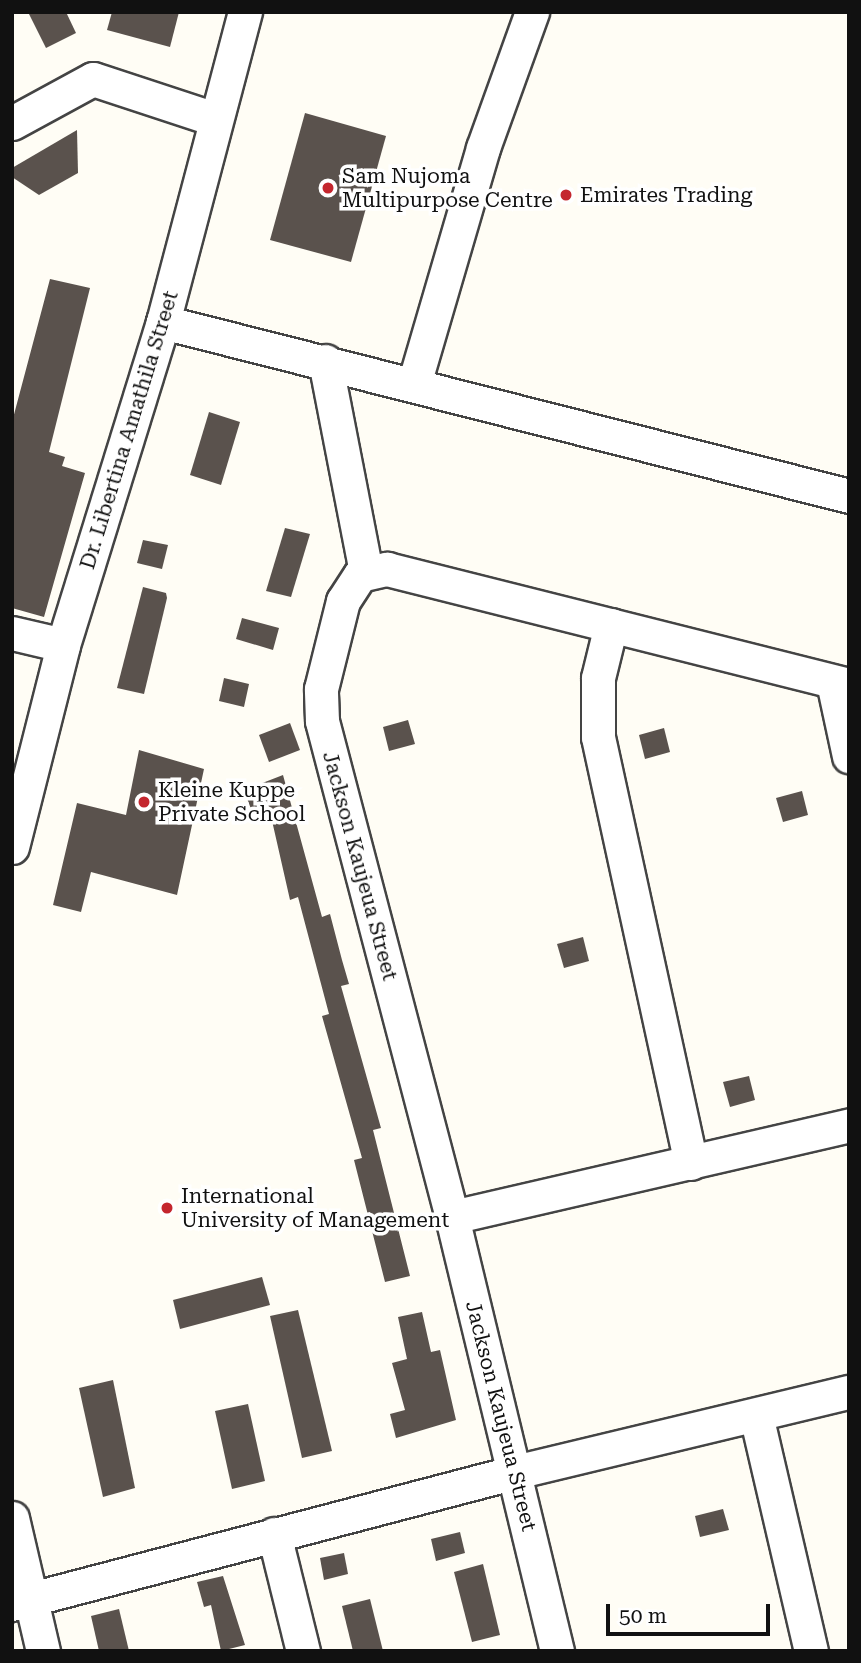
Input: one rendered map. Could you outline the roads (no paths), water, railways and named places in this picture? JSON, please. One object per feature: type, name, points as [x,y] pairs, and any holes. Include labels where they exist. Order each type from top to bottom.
[{"type":"street","name":"Dr. Libertina Amathila Street","points":[[12,847],[64,645],[163,322],[215,119],[246,12]]},
{"type":"street","points":[[414,384],[483,148],[532,12]]},
{"type":"street","points":[[12,123],[93,79],[215,119]]},
{"type":"street","points":[[163,322],[849,496]]},
{"type":"street","points":[[325,361],[366,572],[387,569],[841,683],[849,756]]},
{"type":"street","name":"Jackson Kaujeua Street","points":[[366,572],[349,587],[343,601],[321,689],[322,722],[452,1217],[557,1651]]},
{"type":"street","points":[[611,625],[598,678],[598,737],[691,1163]]},
{"type":"street","points":[[12,633],[64,645]]},
{"type":"street","points":[[452,1217],[849,1125]]},
{"type":"street","points":[[22,1601],[515,1472],[849,1392]]},
{"type":"street","points":[[756,1415],[811,1651]]},
{"type":"street","points":[[12,1518],[22,1601],[43,1651]]},
{"type":"street","points":[[274,1534],[303,1651]]},
{"type":"place","name":"Sam Nujoma Multipurpose Centre","points":[[328,188]]},
{"type":"place","name":"Emirates Trading","points":[[566,195]]},
{"type":"place","name":"Kleine Kuppe Private School","points":[[144,802]]},
{"type":"place","name":"International University of Management","points":[[167,1208]]}]
